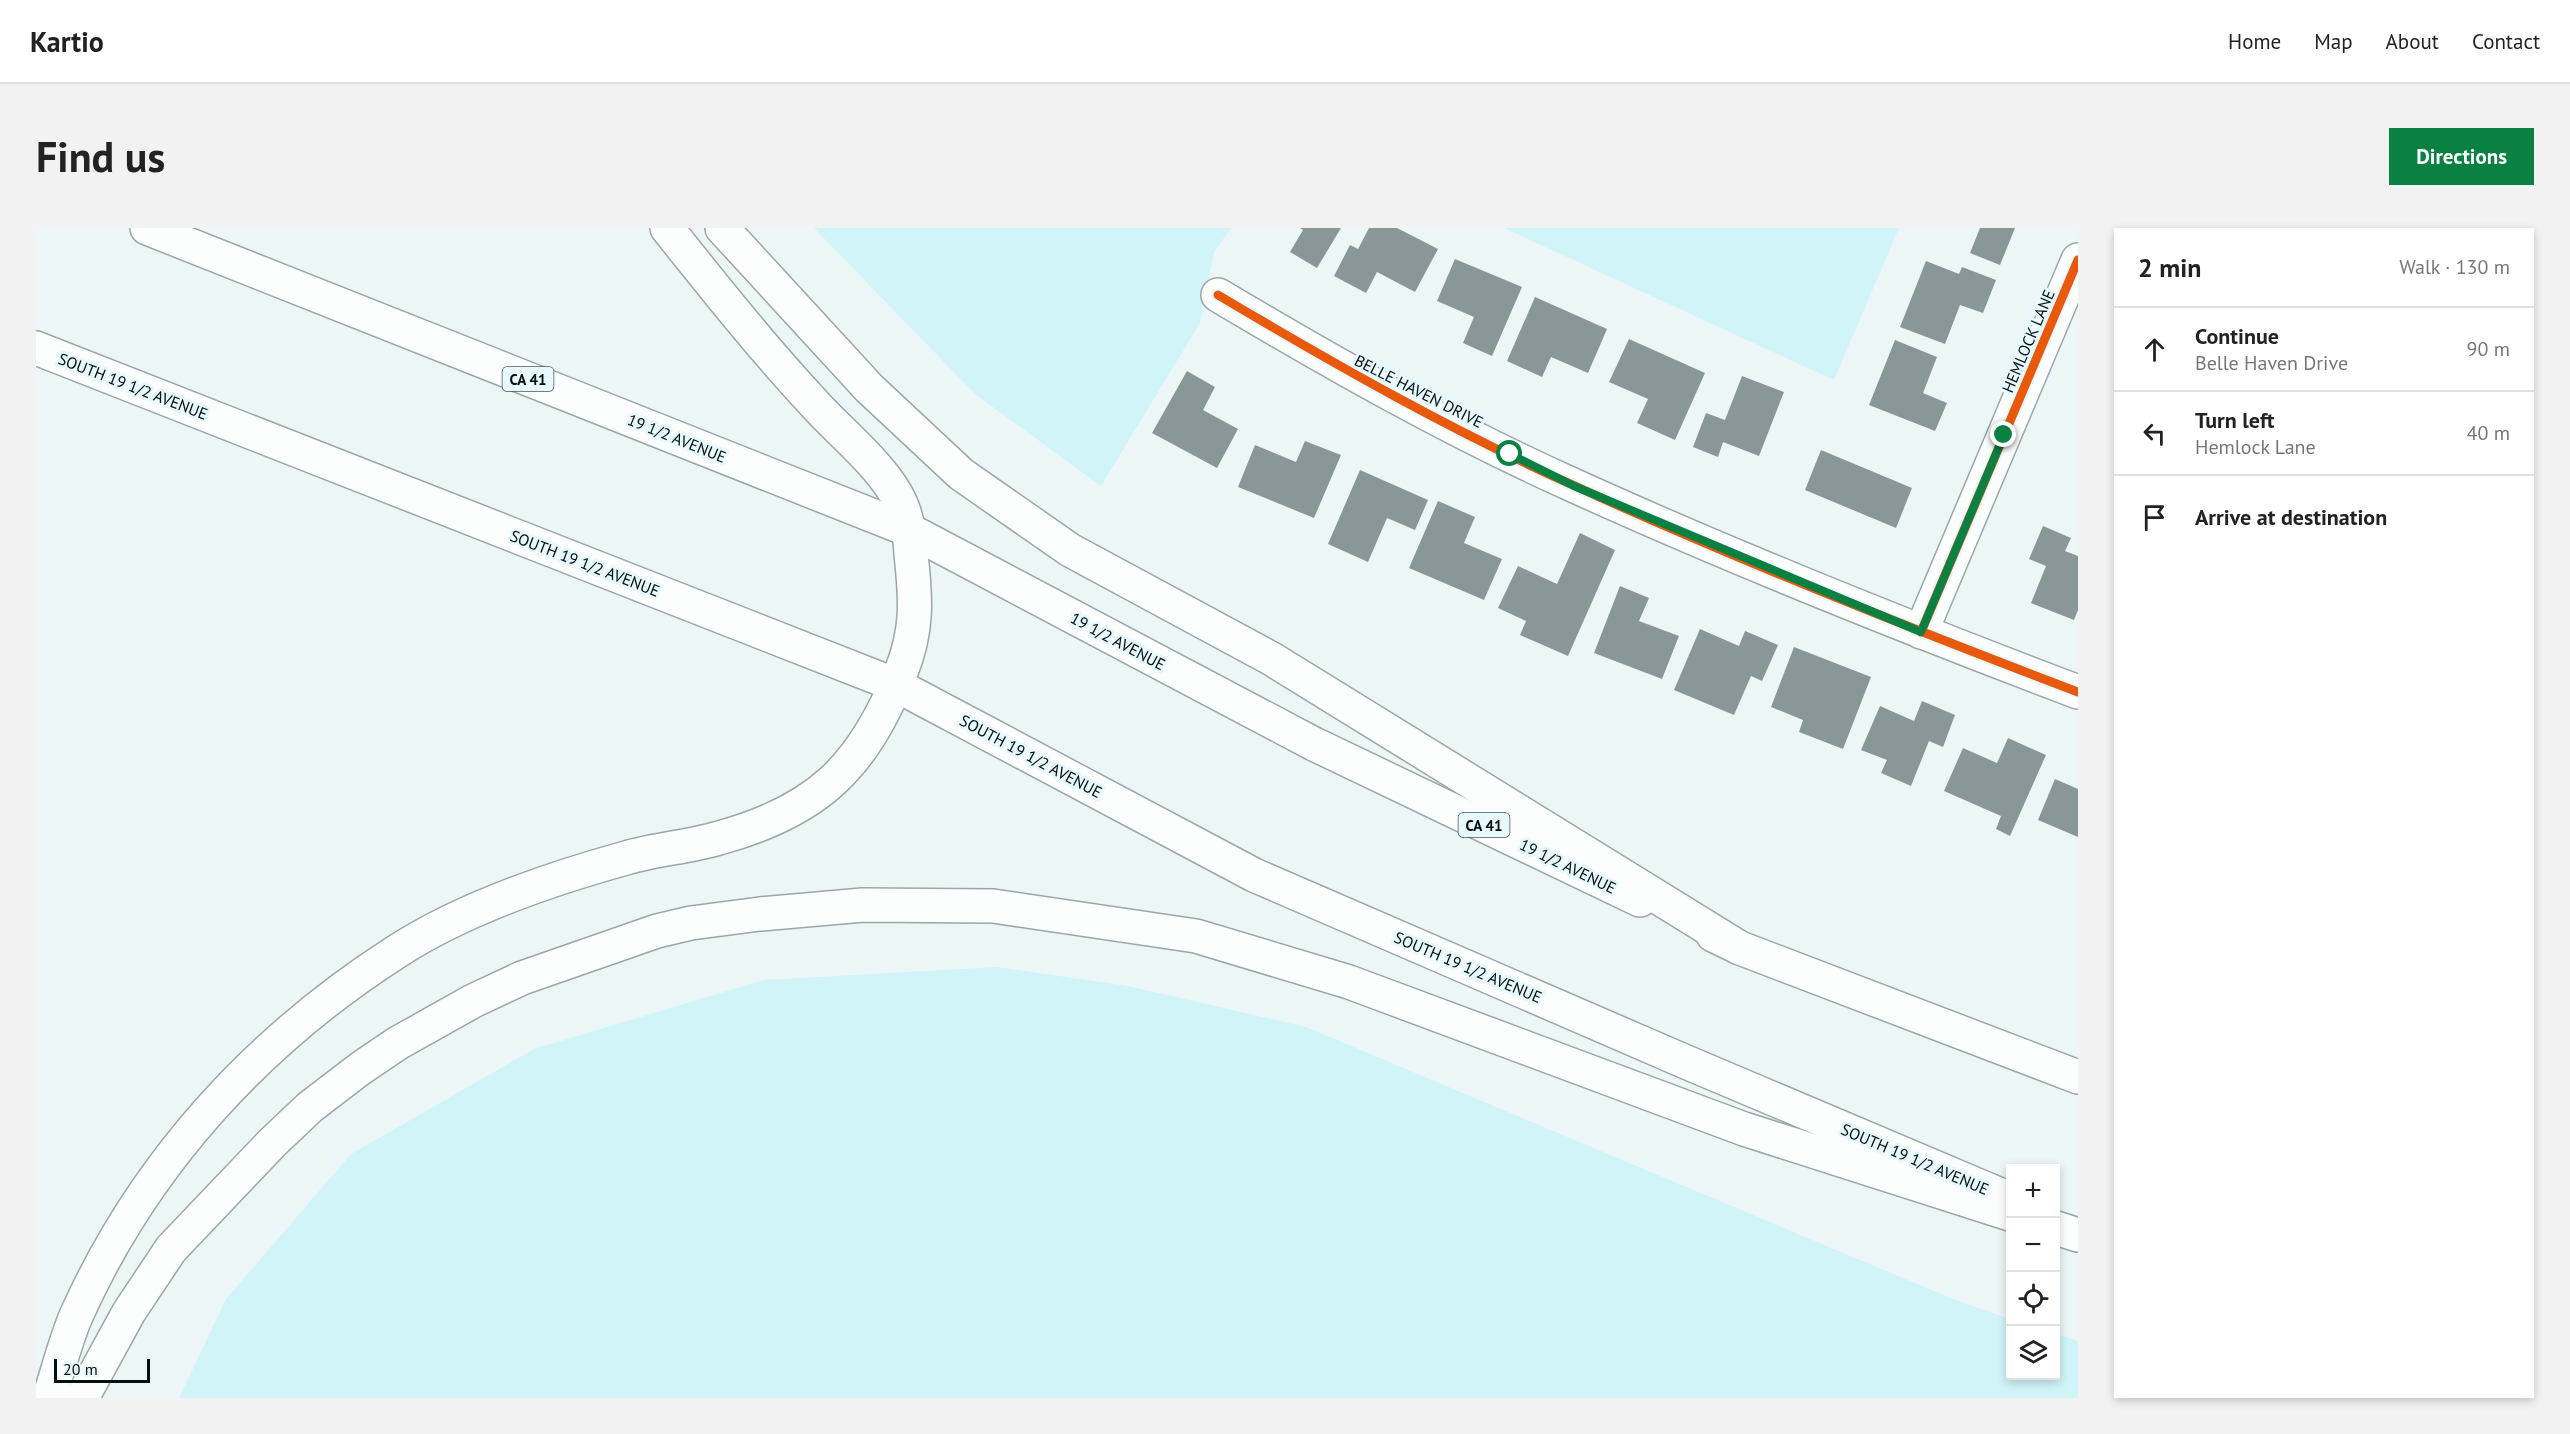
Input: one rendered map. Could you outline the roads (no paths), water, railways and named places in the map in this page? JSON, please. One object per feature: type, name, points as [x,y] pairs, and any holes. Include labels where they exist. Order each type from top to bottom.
[{"type":"main road","name":"19 1/2 AVENUE","points":[[147,228],[909,530],[1314,744],[1740,948],[2078,1077]]},
{"type":"main road","points":[[49,1398],[75,1318],[129,1216],[176,1147],[222,1094],[287,1032],[399,950],[474,912],[541,883],[632,856],[718,839],[783,817],[838,780],[862,748],[896,685],[909,652],[917,610],[909,530],[901,502],[871,461],[826,417],[753,338],[667,228]]},
{"type":"main road","points":[[722,228],[869,388],[961,474],[1070,550],[1272,659],[1740,948]]},
{"type":"main road","name":"HEMLOCK LANE","points":[[1921,632],[2078,260]]},
{"type":"main road","name":"BELLE HAVEN DRIVE","points":[[1218,295],[1360,379],[1574,486],[1921,632],[2078,692]]},
{"type":"main road","name":"SOUTH 19 1/2 AVENUE","points":[[36,348],[896,685],[1254,875],[2006,1197]]},
{"type":"main road","points":[[82,1398],[129,1312],[171,1249],[272,1143],[310,1107],[361,1068],[399,1043],[473,1001],[531,974],[657,931],[691,923],[760,914],[863,905],[993,906],[1196,936],[1349,982],[1744,1129],[2006,1213]]},
{"type":"main road","points":[[2060,1220],[2078,1227]]},
{"type":"main road","points":[[2060,1230],[2078,1236]]}]
